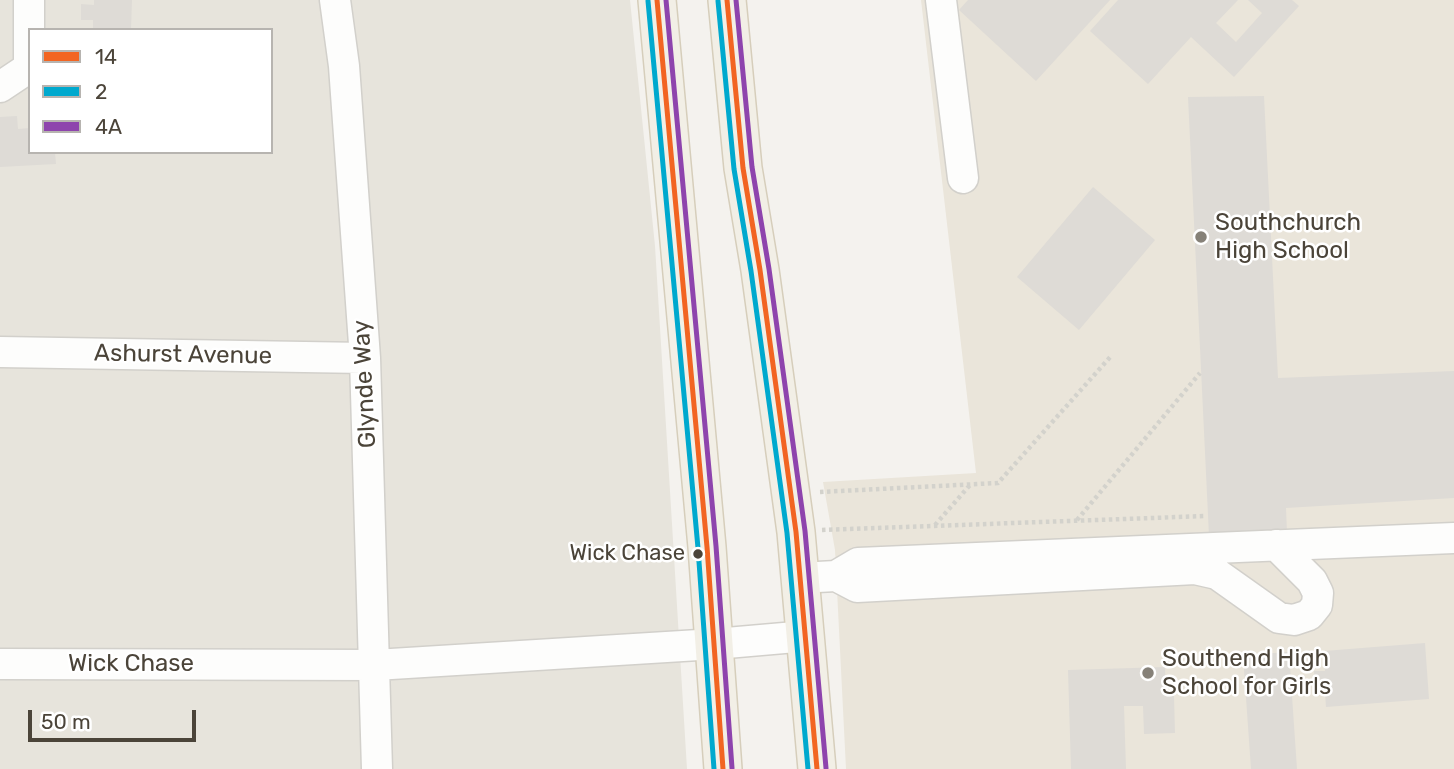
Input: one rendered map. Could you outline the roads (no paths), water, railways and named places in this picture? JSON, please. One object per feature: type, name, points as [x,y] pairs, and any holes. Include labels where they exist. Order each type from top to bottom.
[{"type":"main road","points":[[657,0],[679,224],[723,769]]},
{"type":"main road","points":[[727,0],[743,168],[796,532],[817,769]]},
{"type":"street","points":[[29,0],[29,28]]},
{"type":"street","name":"Glynde Way","points":[[335,0],[344,66],[365,358],[377,769]]},
{"type":"street","points":[[941,0],[963,178]]},
{"type":"street","points":[[0,87],[28,67]]},
{"type":"street","name":"Ashurst Avenue","points":[[0,352],[365,358]]},
{"type":"street","points":[[799,579],[836,576],[858,563],[1204,559],[1276,545],[1454,538]]},
{"type":"street","points":[[1204,559],[1217,573],[1279,618],[1294,620],[1308,615],[1317,605],[1318,593],[1312,581],[1276,545]]},
{"type":"street","name":"Wick Chase","points":[[0,664],[375,665],[807,636]]},
{"type":"place","name":"Southchurch High School","points":[[1201,237]]},
{"type":"place","name":"Wick Chase","points":[[698,554]]},
{"type":"place","name":"Southend High School for Girls","points":[[1148,673]]}]
